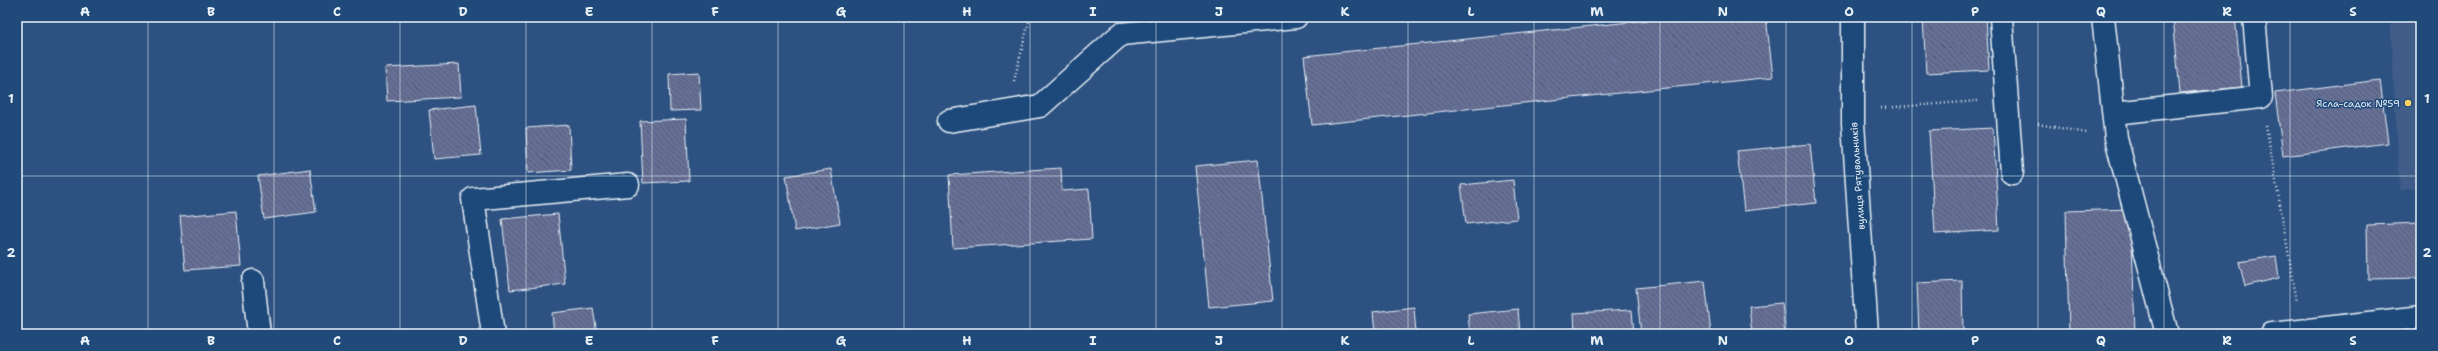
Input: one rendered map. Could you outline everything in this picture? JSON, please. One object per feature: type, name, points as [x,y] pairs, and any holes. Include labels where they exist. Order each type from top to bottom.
[{"type":"street","points":[[949,121],[1040,106],[1121,34],[1296,17]]},
{"type":"street","name":"вулиця Рятувальників","points":[[1853,17],[1852,110],[1867,334]]},
{"type":"street","points":[[2001,17],[2012,173]]},
{"type":"street","points":[[2103,17],[2116,138],[2167,334]]},
{"type":"street","points":[[2114,113],[2261,97],[2254,17]]},
{"type":"street","points":[[493,334],[473,198],[628,185]]},
{"type":"street","points":[[253,281],[259,334]]},
{"type":"street","points":[[2272,334],[2421,317]]},
{"type":"path","points":[[1007,111],[1030,17]]},
{"type":"path","points":[[2261,97],[2302,330]]},
{"type":"path","points":[[1852,110],[2008,109],[2116,138]]},
{"type":"shaded area","name":"Ясла-садок №59","points":[[2390,17],[2421,17],[2421,188],[2400,190]]},
{"type":"building","points":[[1678,17],[1766,17],[1773,77],[1312,125],[1304,56]]},
{"type":"building","points":[[1923,17],[1986,17],[1989,70],[1926,73]]},
{"type":"building","points":[[2173,17],[2235,17],[2242,87],[2180,93]]},
{"type":"building","points":[[459,64],[461,97],[387,101],[385,68]]},
{"type":"building","points":[[699,72],[701,110],[670,111],[669,74]]},
{"type":"building","points":[[2380,80],[2388,143],[2283,156],[2275,93]]},
{"type":"building","points":[[476,105],[481,155],[434,159],[429,110]]},
{"type":"building","points":[[686,119],[689,181],[643,183],[640,121]]},
{"type":"building","points":[[569,125],[571,170],[528,173],[526,128]]},
{"type":"building","points":[[1993,128],[1999,230],[1935,234],[1929,131]]},
{"type":"building","points":[[1810,144],[1816,203],[1744,211],[1737,151]]},
{"type":"building","points":[[1258,160],[1273,301],[1209,307],[1195,166]]},
{"type":"building","points":[[1061,168],[1062,191],[1089,189],[1092,239],[953,248],[949,175]]},
{"type":"building","points":[[310,169],[316,212],[264,219],[258,176]]},
{"type":"building","points":[[831,169],[840,223],[795,231],[786,176]]},
{"type":"building","points":[[1513,180],[1517,219],[1466,224],[1461,185]]},
{"type":"building","points":[[2131,209],[2135,334],[2069,334],[2066,211]]},
{"type":"building","points":[[236,211],[241,266],[185,270],[180,216]]},
{"type":"building","points":[[558,214],[565,284],[510,290],[502,219]]},
{"type":"building","points":[[2421,223],[2421,278],[2368,279],[2367,225]]},
{"type":"building","points":[[2276,256],[2279,278],[2245,286],[2239,262]]},
{"type":"building","points":[[1705,281],[1711,334],[1641,334],[1636,288]]},
{"type":"building","points":[[1962,281],[1963,334],[1919,334],[1917,283]]},
{"type":"building","points":[[1782,303],[1785,334],[1752,334],[1749,306]]},
{"type":"building","points":[[1414,307],[1416,334],[1375,334],[1373,312]]},
{"type":"building","points":[[593,308],[597,334],[554,334],[552,313]]},
{"type":"building","points":[[1518,309],[1520,334],[1470,334],[1468,314]]},
{"type":"building","points":[[1632,310],[1634,334],[1575,334],[1574,313]]},
{"type":"place","name":"Ясла-садок №59","points":[[2408,103]]}]
